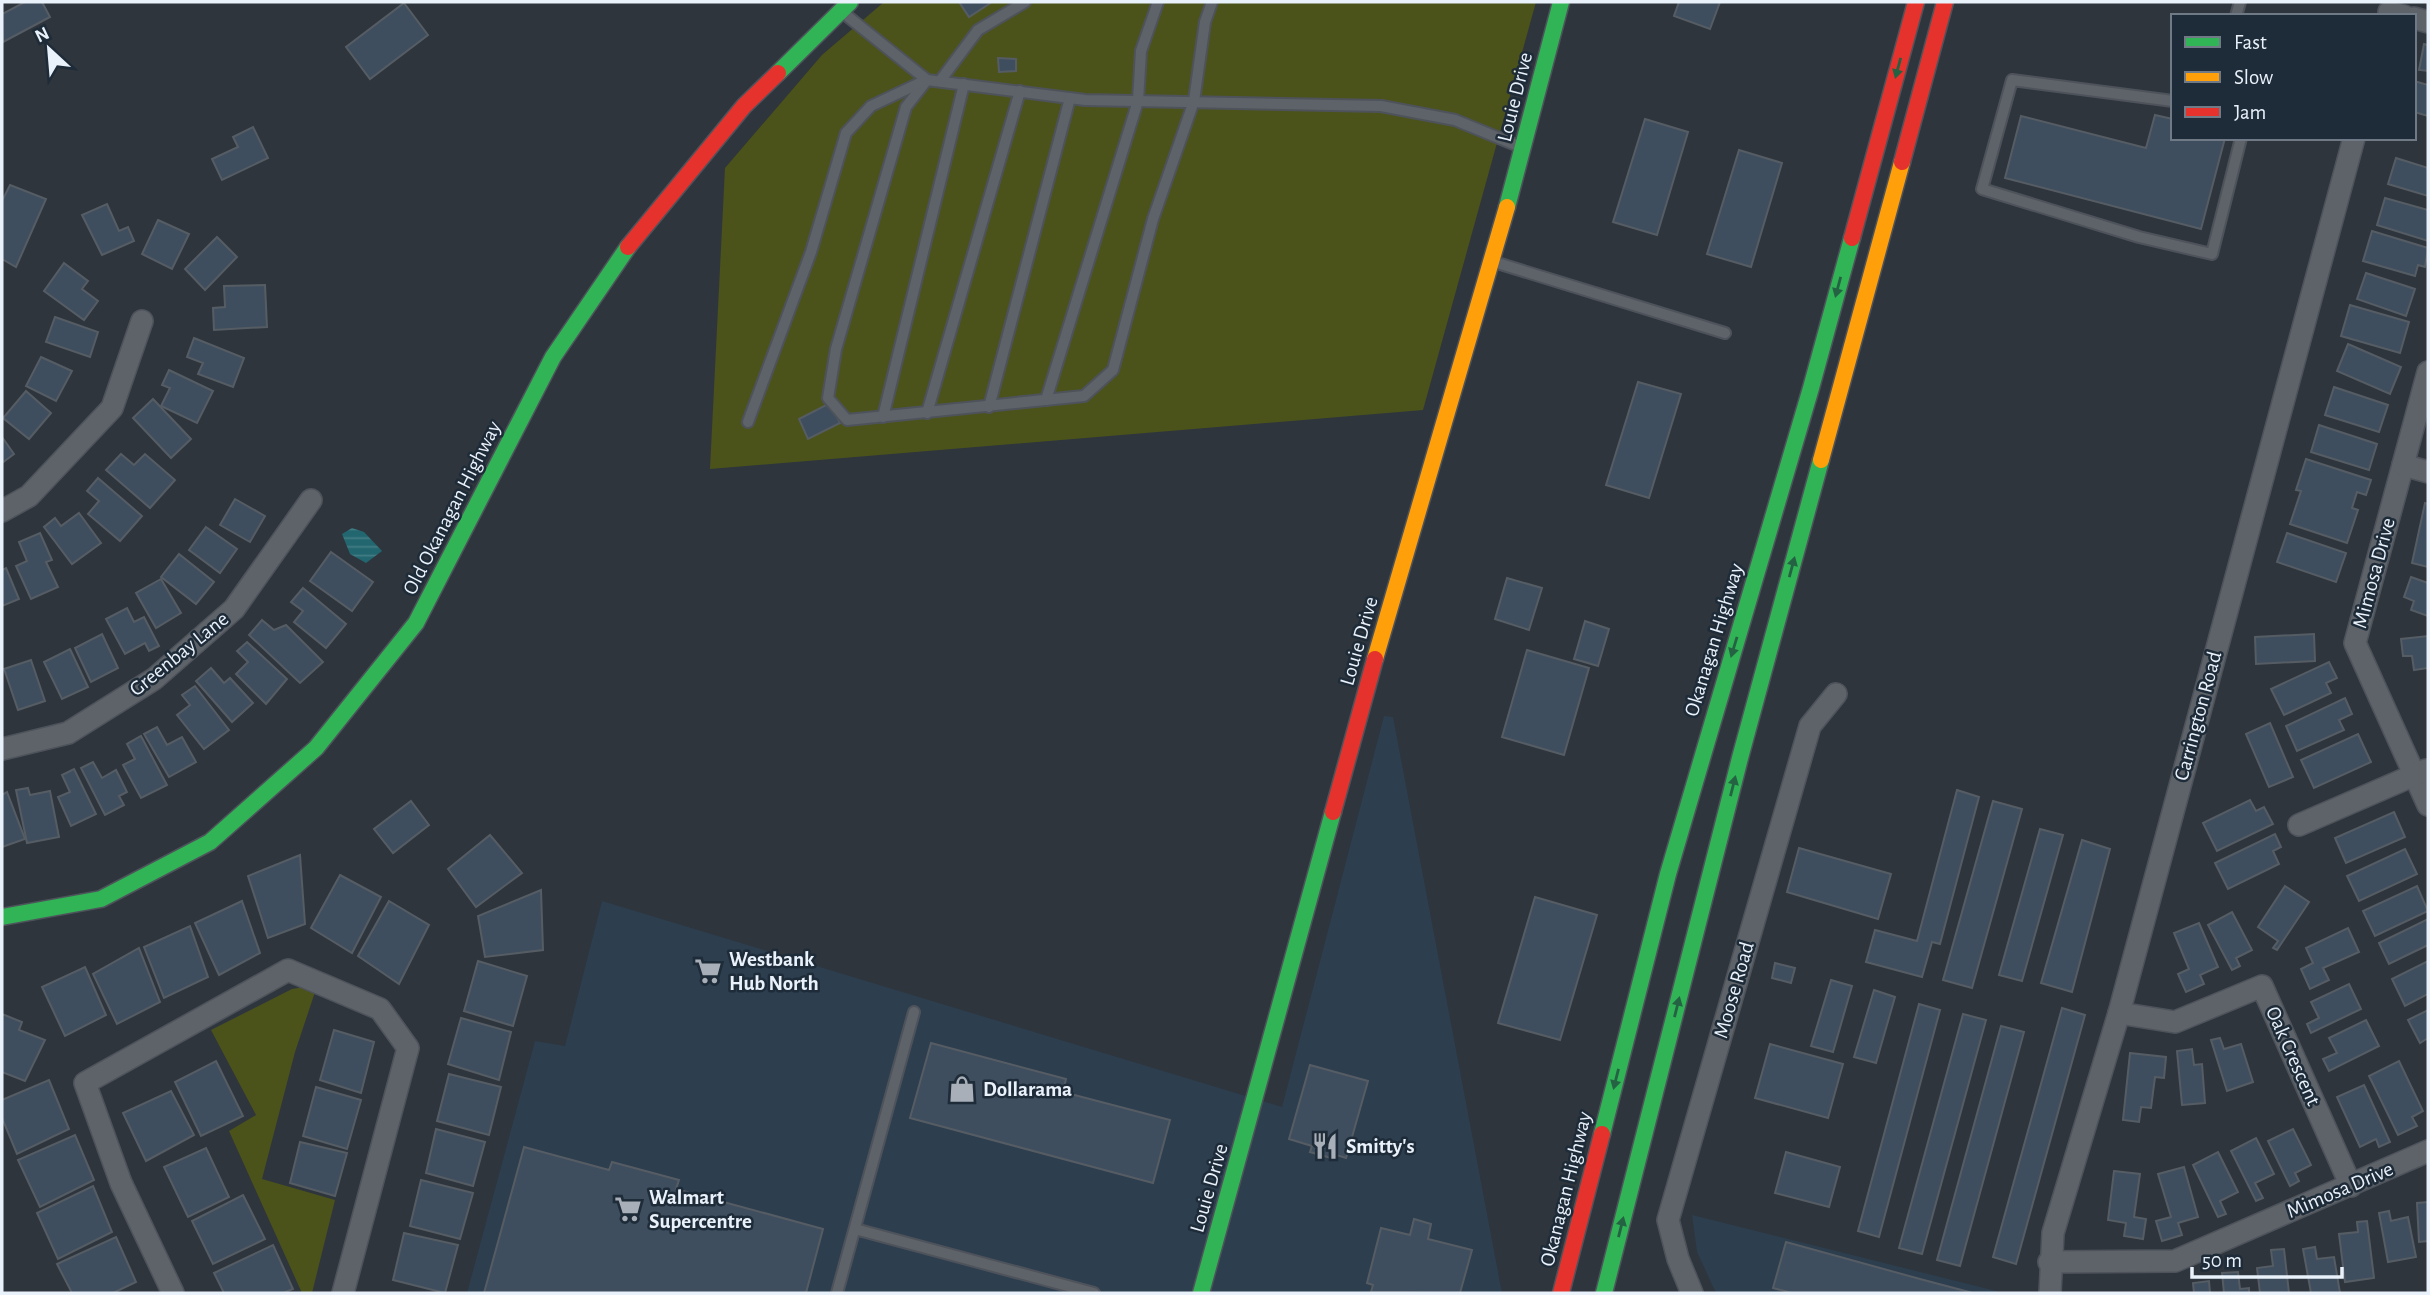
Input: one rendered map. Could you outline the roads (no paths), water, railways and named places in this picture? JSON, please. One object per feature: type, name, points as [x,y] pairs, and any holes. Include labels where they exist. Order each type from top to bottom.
[{"type":"main road","name":"Louie Drive","points":[[1201,1293],[1370,677],[1524,148],[1561,2]]},
{"type":"main road","name":"Okanagan Highway","points":[[1561,1291],[1668,874],[1811,388],[1916,2]]},
{"type":"main road","points":[[1604,1293],[1744,744],[1945,2]]},
{"type":"main road","name":"Old Okanagan Highway","points":[[2,917],[101,899],[210,842],[316,748],[416,623],[553,356],[641,229],[744,106],[845,6]]},
{"type":"main road","points":[[1665,957],[1668,874]]},
{"type":"street","name":"Carrington Road","points":[[2050,1293],[2049,1262],[2053,1233],[2119,1013],[2353,140]]},
{"type":"street","points":[[2,511],[29,496],[112,408],[142,321]]},
{"type":"street","name":"Mimosa Drive","points":[[2428,372],[2356,643],[2422,772],[2428,804]]},
{"type":"street","points":[[2403,465],[2428,472]]},
{"type":"street","name":"Greenbay Lane","points":[[2,749],[68,733],[154,678],[234,610],[311,500]]},
{"type":"street","name":"Moose Road","points":[[1692,1293],[1678,1259],[1668,1220],[1810,726],[1836,695]]},
{"type":"street","points":[[2299,825],[2422,772]]},
{"type":"street","points":[[173,1293],[121,1183],[85,1083],[288,970],[380,1009],[408,1048],[343,1293]]},
{"type":"street","name":"Oak Crescent","points":[[2119,1013],[2175,1022],[2262,986],[2351,1186]]},
{"type":"street","name":"Mimosa Drive","points":[[2049,1262],[2175,1261],[2428,1151]]},
{"type":"lane","points":[[940,81],[978,30],[1025,2]]},
{"type":"lane","points":[[1046,400],[1138,101],[1141,51],[1158,2]]},
{"type":"lane","points":[[927,80],[906,107],[836,349],[828,398],[847,420],[1084,396],[1113,370],[1153,219],[1194,102],[1205,22],[1212,2]]},
{"type":"lane","points":[[845,6],[927,80]]},
{"type":"lane","points":[[748,422],[811,252],[846,133],[871,106],[927,80],[1070,98],[1381,106],[1455,120],[1524,148]]},
{"type":"lane","points":[[2171,101],[2012,80],[1982,189],[2139,237],[2212,254],[2240,140]]},
{"type":"lane","points":[[883,417],[964,84]]},
{"type":"lane","points":[[927,413],[1020,91]]},
{"type":"lane","points":[[989,407],[1070,98]]},
{"type":"lane","points":[[1491,261],[1725,333]]},
{"type":"lane","points":[[837,1293],[914,1012]]},
{"type":"lane","points":[[855,1229],[1094,1293]]},
{"type":"water","points":[[352,528],[364,532],[382,551],[366,563],[350,554],[342,534]]},
{"type":"place","name":"Westbank Hub North","points":[[708,971]]},
{"type":"place","name":"Dollarama","points":[[962,1089]]},
{"type":"place","name":"Smitty's","points":[[1325,1146]]},
{"type":"place","name":"Walmart Supercentre","points":[[628,1209]]}]
